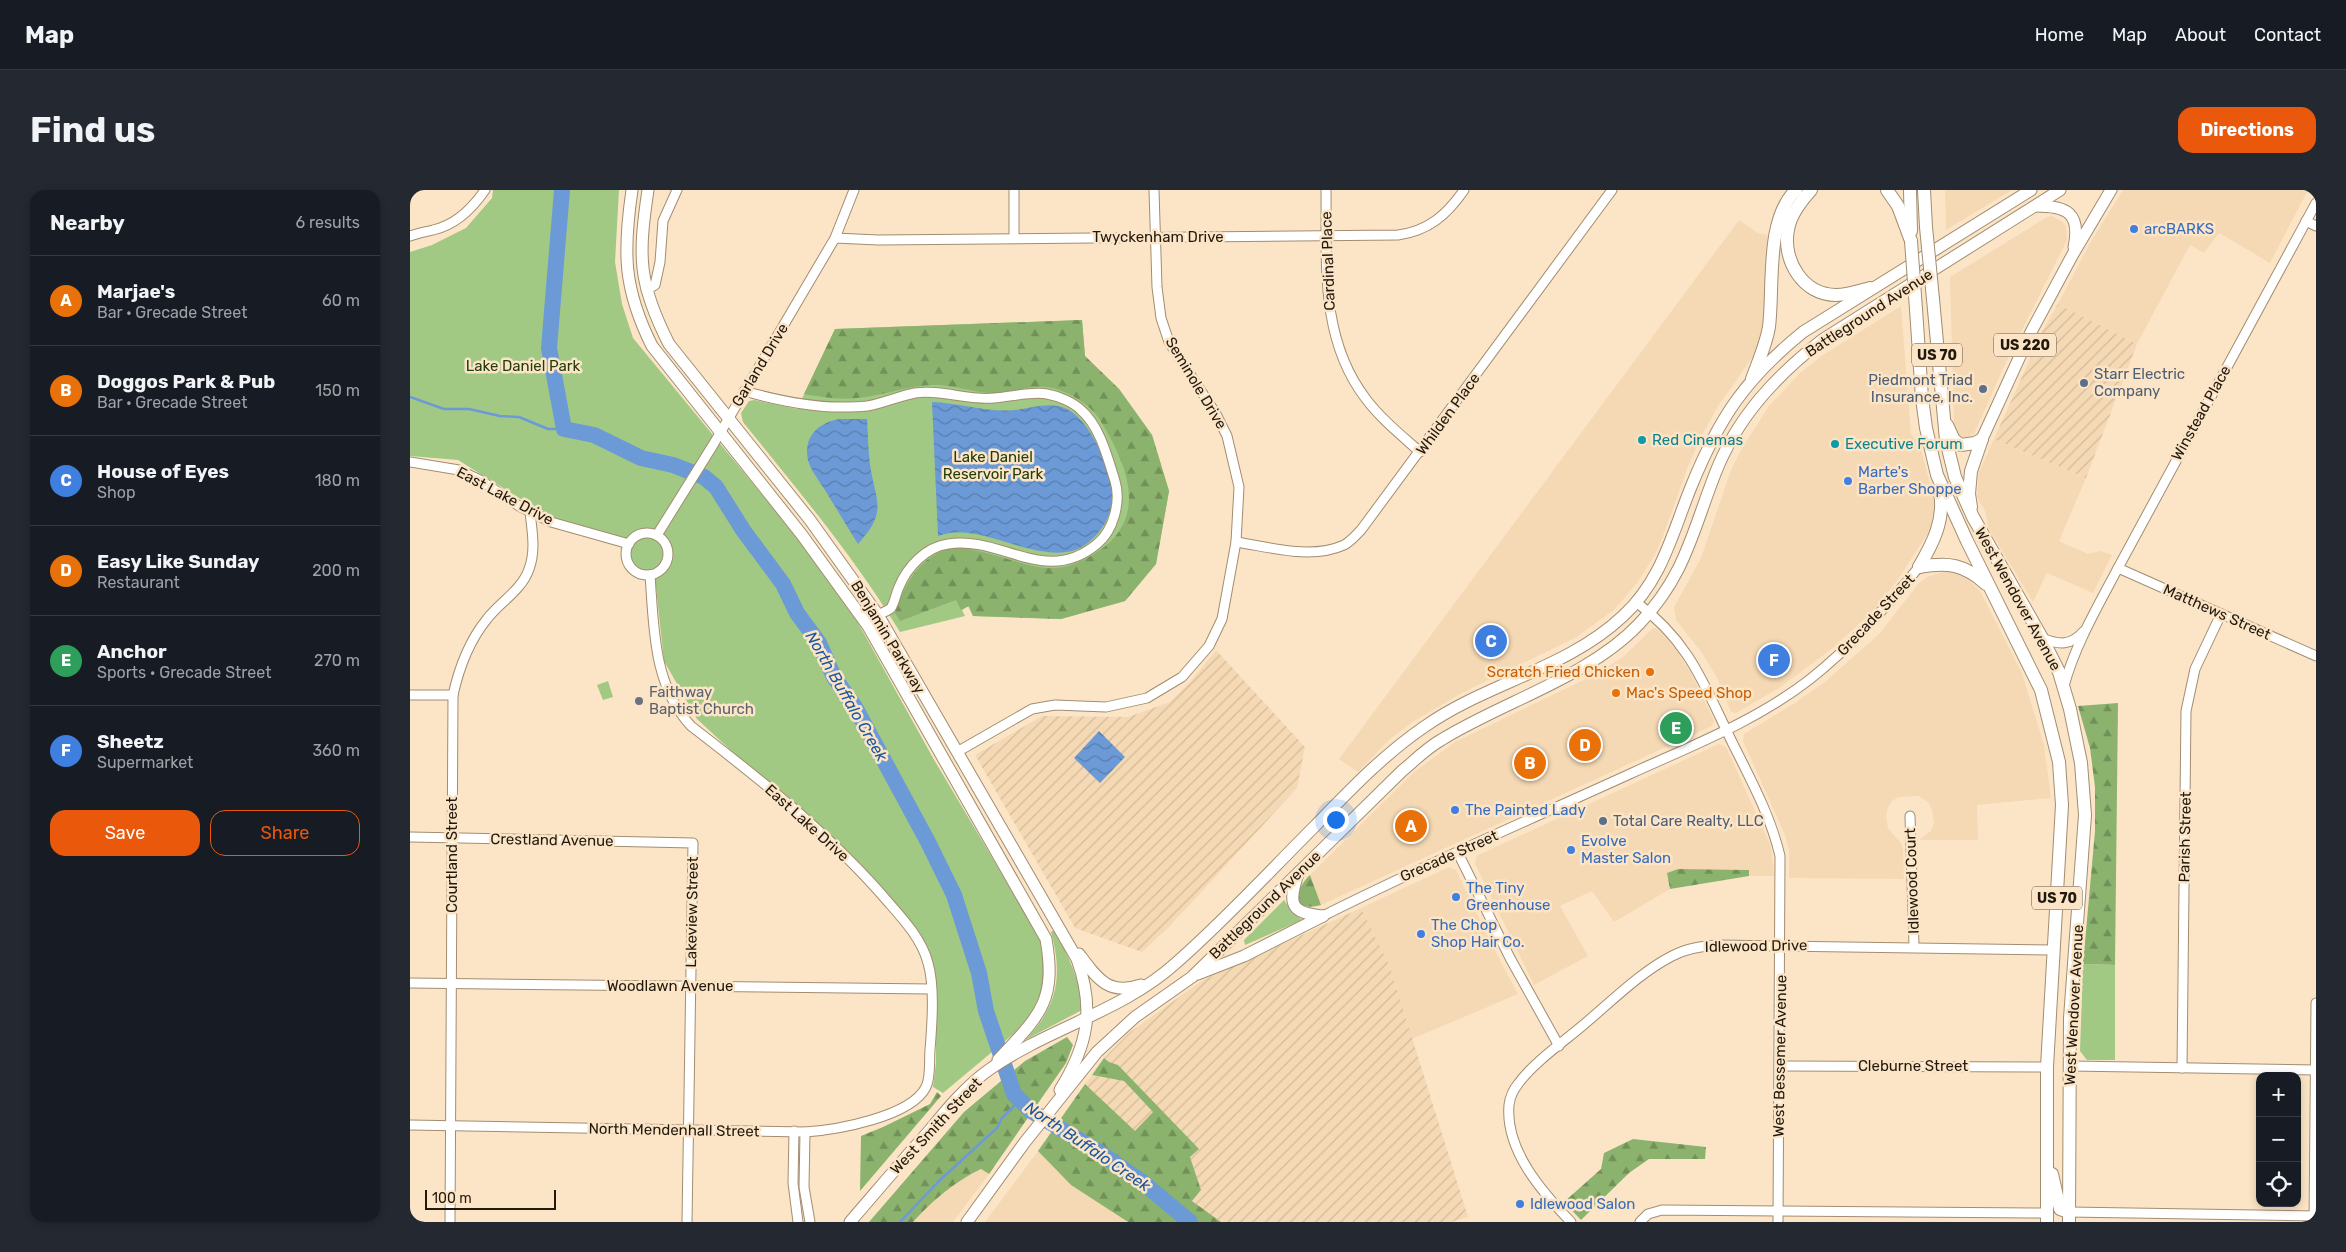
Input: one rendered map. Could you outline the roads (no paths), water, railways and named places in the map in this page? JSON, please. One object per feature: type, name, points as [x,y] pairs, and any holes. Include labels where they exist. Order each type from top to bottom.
[{"type":"highway","points":[[1752,379],[1768,329],[1775,241],[1780,217],[1796,190]]},
{"type":"highway","points":[[1811,190],[1793,216],[1788,230],[1790,258],[1799,278],[1817,290],[1835,295],[1870,288]]},
{"type":"highway","points":[[1887,190],[1898,206],[1910,241]]},
{"type":"highway","name":"West Wendover Avenue","points":[[1910,190],[1910,241],[1922,398],[1931,452],[1937,475],[2041,690],[2059,762],[2062,814],[2047,1067],[2047,1217]]},
{"type":"highway","name":"West Wendover Avenue","points":[[1924,190],[1942,411],[1952,469],[1962,496],[2042,638],[2064,686],[2081,763],[2085,814],[2073,976],[2070,1066],[2069,1217]]},
{"type":"highway","points":[[1942,411],[1951,434],[1957,443],[1966,445],[1982,439]]},
{"type":"highway","name":"US 220","points":[[1973,517],[1971,471],[1982,439]]},
{"type":"highway","points":[[1920,567],[1934,541],[1941,519],[1942,504],[1937,475]]},
{"type":"highway","points":[[1920,567],[1936,564],[1960,566],[1977,575],[1990,588]]},
{"type":"highway","points":[[2047,1157],[2058,1204],[2060,1209],[2069,1217]]},
{"type":"main road","name":"Benjamin Parkway","points":[[632,190],[626,250],[632,297],[638,319],[652,346],[802,535],[868,626],[1046,939],[1050,960],[1050,983],[1043,1003],[1034,1020],[1012,1050]]},
{"type":"main road","name":"Benjamin Parkway","points":[[648,190],[641,244],[641,265],[646,290],[655,316],[669,344],[810,520],[878,615],[1064,935],[1082,974],[1086,990],[1088,1018],[1081,1048],[1058,1092],[1055,1103]]},
{"type":"main road","name":"Battleground Avenue","points":[[1088,1018],[1145,988],[1175,964],[1239,904],[1362,778],[1417,732],[1451,711],[1581,647],[1622,617],[1636,602],[1665,559],[1690,488],[1713,437],[1729,408],[1752,379],[1779,351],[1803,332],[1870,288],[2031,190]]},
{"type":"main road","name":"Battleground Avenue","points":[[967,1222],[1025,1142],[1097,1052],[1135,1017],[1192,977],[1402,771],[1440,740],[1606,652],[1638,626],[1667,591],[1688,551],[1715,473],[1742,421],[1763,392],[1790,365],[1822,340],[2060,190]]},
{"type":"main road","name":"US 220","points":[[1982,439],[2031,332],[2073,254],[2111,191]]},
{"type":"main road","points":[[2036,206],[2061,208],[2072,216],[2077,230],[2073,254]]},
{"type":"main road","points":[[1298,872],[1291,894],[1294,906],[1298,912],[1323,916]]},
{"type":"main road","points":[[1192,977],[1244,956],[1323,916]]},
{"type":"main road","points":[[1064,935],[1093,973],[1109,986],[1126,988],[1154,981]]},
{"type":"main road","name":"West Smith Street","points":[[850,1222],[962,1093],[988,1070],[1012,1050],[1088,1018]]},
{"type":"street","points":[[410,236],[435,230],[455,221],[476,204],[485,190]]},
{"type":"street","points":[[646,290],[655,285],[660,262],[663,221],[677,190]]},
{"type":"street","name":"Garland Drive","points":[[657,535],[682,497],[835,238],[854,190]]},
{"type":"street","points":[[1014,190],[1014,238]]},
{"type":"street","name":"Seminole Drive","points":[[957,752],[1032,709],[1055,705],[1106,707],[1147,698],[1182,678],[1210,646],[1222,619],[1236,542],[1239,486],[1227,436],[1216,414],[1169,342],[1161,318],[1157,287],[1154,190]]},
{"type":"street","name":"Cardinal Place","points":[[1326,190],[1327,286],[1331,324],[1348,370],[1364,397],[1382,418],[1420,452]]},
{"type":"street","name":"Twyckenham Drive","points":[[835,238],[878,240],[1155,236],[1326,237],[1413,233],[1434,223],[1448,211],[1464,190]]},
{"type":"street","name":"Whilden Place","points":[[1236,542],[1312,552],[1330,550],[1346,544],[1361,530],[1612,190]]},
{"type":"street","name":"Winstead Place","points":[[2064,686],[2068,671],[2089,625],[2118,568],[2316,203]]},
{"type":"street","points":[[2306,221],[2316,226]]},
{"type":"street","points":[[744,391],[783,401],[840,407],[868,406],[924,393],[992,399],[1045,393],[1060,398],[1082,410],[1095,429],[1116,486],[1117,507],[1109,527],[1099,543],[1084,553],[1070,558],[1042,562],[969,543],[947,544],[928,552],[906,571],[890,609],[878,615]]},
{"type":"street","name":"East Lake Drive","points":[[410,462],[459,470],[480,480],[530,512],[551,522],[629,544]]},
{"type":"street","name":"Courtland Street","points":[[450,1222],[449,1126],[453,695],[458,673],[478,631],[520,585],[529,571],[533,548],[530,512]]},
{"type":"street","points":[[651,533],[657,535],[666,544],[668,558],[662,570],[650,575],[637,573],[628,563],[626,550],[629,544],[638,535],[651,533]]},
{"type":"street","name":"Grecade Street","points":[[1323,916],[1392,882],[1726,730],[1768,707],[1818,673],[1848,647],[1920,567]]},
{"type":"street","name":"Matthews Street","points":[[2118,568],[2316,656]]},
{"type":"street","name":"East Lake Drive","points":[[650,575],[654,639],[660,669],[666,687],[682,716],[691,726],[805,818],[867,877],[901,917],[920,944],[928,963],[931,989],[931,1044],[926,1086]]},
{"type":"street","name":"West Bessemer Avenue","points":[[1636,602],[1667,628],[1690,656],[1708,688],[1759,798],[1776,840],[1781,872],[1778,1222]]},
{"type":"street","name":"Parish Street","points":[[2182,1068],[2186,712],[2195,669],[2221,614]]},
{"type":"street","name":"Winstead Place","points":[[2042,638],[2058,644],[2070,643],[2079,637],[2089,625]]},
{"type":"street","points":[[410,695],[453,695]]},
{"type":"street","name":"Idlewood Court","points":[[1910,816],[1914,946]]},
{"type":"street","name":"Crestland Avenue","points":[[410,837],[693,843]]},
{"type":"street","name":"Lakeview Street","points":[[687,1222],[693,843]]},
{"type":"street","points":[[1458,853],[1510,958],[1559,1046]]},
{"type":"street","name":"Idlewood Drive","points":[[1571,1222],[1531,1176],[1514,1136],[1509,1114],[1509,1103],[1517,1085],[1559,1046],[1646,973],[1670,956],[1704,946],[1914,946],[2053,950]]},
{"type":"street","name":"Woodlawn Avenue","points":[[410,983],[931,989]]},
{"type":"street","points":[[2069,1217],[2315,1218],[2316,1002]]},
{"type":"street","name":"Cleburne Street","points":[[1780,1066],[2047,1067]]},
{"type":"street","points":[[2070,1066],[2316,1070]]},
{"type":"street","name":"North Mendenhall Street","points":[[410,1125],[805,1132],[835,1130],[874,1119],[911,1103],[920,1096],[926,1086]]},
{"type":"street","points":[[794,1131],[793,1183],[798,1222]]},
{"type":"street","points":[[805,1132],[804,1187],[810,1222]]},
{"type":"street","points":[[1640,1222],[1648,1214],[1662,1210],[1778,1210],[2047,1217]]},
{"type":"water","points":[[932,402],[1005,411],[1054,406],[1067,409],[1076,415],[1093,436],[1110,478],[1112,490],[1111,509],[1100,531],[1082,547],[1063,553],[1036,550],[964,532],[938,536]]},
{"type":"water","points":[[839,419],[867,419],[870,465],[878,506],[877,515],[873,523],[858,544],[814,474],[808,460],[808,444],[814,432],[825,424]]},
{"type":"water","points":[[1099,731],[1125,757],[1100,783],[1074,758]]},
{"type":"waterway","name":"North Buffalo Creek","points":[[562,190],[549,348],[564,429],[594,435],[641,458],[673,465],[704,477],[716,487],[743,530],[783,584],[797,613],[819,643],[834,677],[855,707],[928,842],[954,895],[979,973],[986,1011],[1014,1094],[1031,1111],[1096,1150],[1141,1181],[1190,1222]]},
{"type":"waterway","points":[[410,397],[444,409],[469,409],[500,416],[519,417],[548,429],[564,429]]},
{"type":"waterway","points":[[900,1222],[940,1180],[997,1128],[1002,1118],[1021,1099]]},
{"type":"place","name":"arcBARKS","points":[[2134,229]]},
{"type":"place","name":"Starr Electric Company","points":[[2084,383]]},
{"type":"place","name":"Piedmont Triad Insurance, Inc.","points":[[1983,389]]},
{"type":"place","name":"Red Cinemas","points":[[1642,440]]},
{"type":"place","name":"Executive Forum","points":[[1835,444]]},
{"type":"place","name":"Marte's Barber Shoppe","points":[[1848,481]]},
{"type":"place","name":"House of Eyes","points":[[1491,641]]},
{"type":"place","name":"Sheetz","points":[[1774,660]]},
{"type":"place","name":"Scratch Fried Chicken","points":[[1650,672]]},
{"type":"place","name":"Mac's Speed Shop","points":[[1616,693]]},
{"type":"place","name":"Faithway Baptist Church","points":[[639,701]]},
{"type":"place","name":"Anchor","points":[[1676,728]]},
{"type":"place","name":"Easy Like Sunday","points":[[1585,745]]},
{"type":"place","name":"Doggos Park & Pub","points":[[1530,763]]},
{"type":"place","name":"The Painted Lady","points":[[1455,810]]},
{"type":"place","name":"Total Care Realty, LLC","points":[[1603,821]]},
{"type":"place","name":"Marjae's","points":[[1411,826]]},
{"type":"place","name":"Evolve Master Salon","points":[[1571,850]]},
{"type":"place","name":"The Tiny Greenhouse","points":[[1456,897]]},
{"type":"place","name":"The Chop Shop Hair Co.","points":[[1421,934]]},
{"type":"place","name":"Idlewood Salon","points":[[1520,1204]]},
{"type":"park label","name":"Lake Daniel Park","points":[[523,366]]},
{"type":"park label","name":"Lake Daniel Reservoir Park","points":[[993,466]]}]
